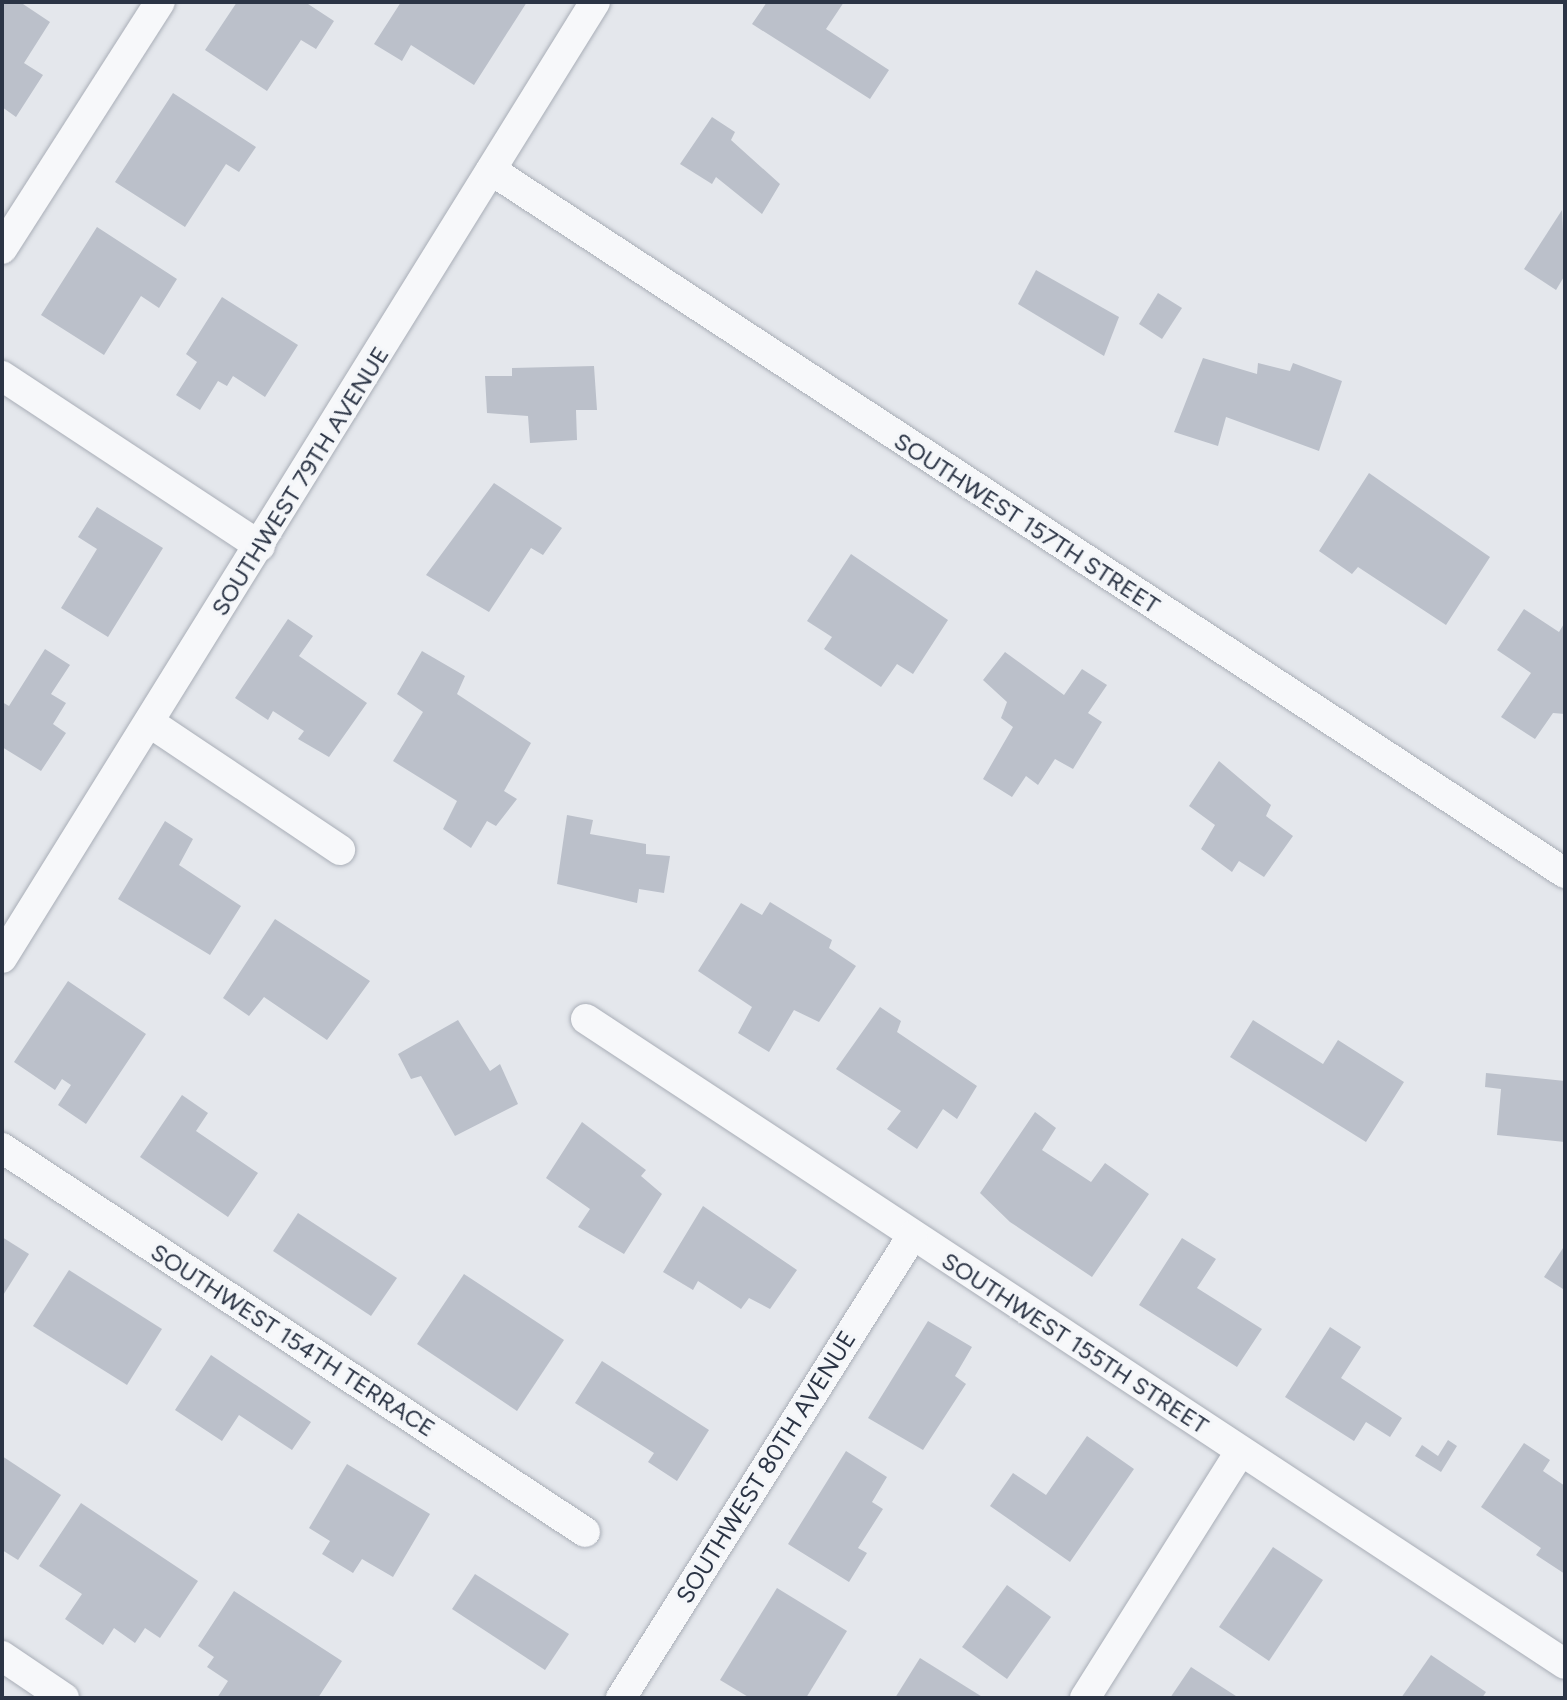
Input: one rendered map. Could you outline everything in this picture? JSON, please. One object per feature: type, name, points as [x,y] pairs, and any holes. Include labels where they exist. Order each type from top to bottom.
[{"type":"street","points":[[2,249],[160,2]]},
{"type":"street","name":"SOUTHWEST 79TH AVENUE","points":[[2,958],[596,2]]},
{"type":"street","name":"SOUTHWEST 157TH STREET","points":[[491,170],[1565,873]]},
{"type":"street","points":[[2,376],[260,546]]},
{"type":"street","points":[[149,722],[340,850]]},
{"type":"street","name":"SOUTHWEST 155TH STREET","points":[[586,1019],[1565,1664]]},
{"type":"street","name":"SOUTHWEST 154TH TERRACE","points":[[2,1147],[585,1532]]},
{"type":"street","name":"SOUTHWEST 80TH AVENUE","points":[[621,1698],[912,1236]]},
{"type":"street","points":[[1085,1698],[1240,1452]]},
{"type":"street","points":[[2,1656],[64,1698]]},
{"type":"building","points":[[2,2],[20,2],[50,22],[24,63],[43,75],[16,117],[2,107]]},
{"type":"building","points":[[237,2],[305,2],[334,21],[316,49],[301,40],[267,91],[205,50]]},
{"type":"building","points":[[401,2],[527,2],[474,85],[411,45],[402,61],[374,44]]},
{"type":"building","points":[[767,2],[844,2],[826,29],[889,70],[870,99],[752,24]]},
{"type":"building","points":[[173,93],[256,147],[239,172],[226,164],[185,227],[115,182]]},
{"type":"building","points":[[712,117],[735,132],[731,140],[780,184],[762,214],[716,177],[712,184],[680,164]]},
{"type":"building","points":[[1562,210],[1565,275],[1556,290],[1524,269]]},
{"type":"building","points":[[97,227],[177,279],[159,308],[141,296],[104,355],[41,315]]},
{"type":"building","points":[[1036,270],[1119,317],[1104,356],[1018,304]]},
{"type":"building","points":[[1158,293],[1182,308],[1162,339],[1139,324]]},
{"type":"building","points":[[222,297],[298,345],[265,397],[233,376],[227,386],[218,381],[200,410],[176,395],[197,362],[186,354]]},
{"type":"building","points":[[1203,358],[1257,374],[1258,363],[1290,371],[1293,363],[1342,381],[1319,451],[1226,417],[1218,446],[1174,432]]},
{"type":"building","points":[[594,366],[597,410],[576,410],[577,440],[530,443],[528,416],[487,413],[485,376],[512,376],[512,368]]},
{"type":"building","points":[[1369,473],[1490,557],[1446,625],[1358,567],[1352,574],[1319,551]]},
{"type":"building","points":[[494,483],[562,528],[543,555],[531,548],[489,612],[426,575]]},
{"type":"building","points":[[97,507],[163,548],[108,637],[61,608],[97,549],[78,537]]},
{"type":"building","points":[[851,554],[948,620],[913,674],[897,664],[881,687],[824,649],[832,637],[807,621]]},
{"type":"building","points":[[1524,609],[1559,632],[1565,622],[1565,714],[1553,713],[1535,739],[1501,717],[1531,673],[1497,650]]},
{"type":"building","points":[[288,619],[313,636],[299,656],[367,703],[329,757],[298,739],[304,731],[273,711],[268,720],[235,698]]},
{"type":"building","points":[[45,649],[70,665],[51,694],[66,703],[53,724],[66,733],[41,771],[2,747],[2,702],[9,706]]},
{"type":"building","points":[[422,651],[465,676],[457,694],[531,743],[504,791],[517,799],[496,826],[487,821],[471,848],[443,829],[457,801],[393,761],[423,712],[397,694]]},
{"type":"building","points":[[1005,652],[1064,695],[1082,669],[1107,685],[1088,713],[1102,722],[1073,769],[1055,759],[1038,785],[1026,776],[1012,797],[983,779],[1013,727],[1001,718],[1007,702],[983,680]]},
{"type":"building","points":[[1219,761],[1271,805],[1266,816],[1293,836],[1264,877],[1239,861],[1232,872],[1201,849],[1215,825],[1189,806]]},
{"type":"building","points":[[567,815],[593,820],[590,834],[646,844],[646,854],[670,856],[664,893],[639,889],[637,903],[557,884]]},
{"type":"building","points":[[165,821],[193,839],[179,865],[241,906],[210,955],[118,899]]},
{"type":"building","points":[[770,902],[832,940],[829,948],[856,966],[819,1022],[794,1010],[769,1052],[738,1033],[752,1007],[698,971],[741,903],[762,915]]},
{"type":"building","points":[[275,919],[370,981],[327,1040],[264,997],[249,1016],[223,998]]},
{"type":"building","points":[[68,981],[146,1034],[86,1124],[58,1105],[71,1085],[62,1079],[55,1090],[14,1062]]},
{"type":"building","points":[[880,1007],[901,1021],[897,1032],[977,1086],[957,1119],[943,1109],[917,1149],[887,1129],[901,1111],[836,1069]]},
{"type":"building","points":[[458,1020],[490,1071],[500,1064],[518,1104],[455,1136],[421,1076],[411,1079],[398,1054]]},
{"type":"building","points":[[1253,1020],[1323,1064],[1338,1040],[1404,1082],[1366,1142],[1230,1057]]},
{"type":"building","points":[[1486,1073],[1565,1081],[1565,1142],[1497,1135],[1501,1089],[1485,1087]]},
{"type":"building","points":[[182,1095],[208,1113],[196,1131],[258,1173],[228,1217],[140,1157]]},
{"type":"building","points":[[1035,1112],[1056,1128],[1042,1150],[1091,1182],[1105,1163],[1149,1194],[1092,1277],[1010,1222],[980,1193]]},
{"type":"building","points":[[582,1122],[646,1170],[641,1176],[662,1194],[624,1254],[578,1227],[590,1209],[546,1178]]},
{"type":"building","points":[[703,1206],[797,1270],[770,1309],[749,1298],[741,1309],[698,1281],[693,1290],[663,1272]]},
{"type":"building","points":[[298,1213],[397,1278],[371,1316],[273,1251]]},
{"type":"building","points":[[2,1237],[29,1254],[2,1297]]},
{"type":"building","points":[[1182,1238],[1216,1259],[1197,1288],[1262,1329],[1237,1367],[1139,1305]]},
{"type":"building","points":[[1565,1245],[1565,1285],[1563,1289],[1544,1277]]},
{"type":"building","points":[[69,1270],[162,1329],[127,1385],[33,1326]]},
{"type":"building","points":[[464,1274],[564,1340],[517,1411],[417,1344]]},
{"type":"building","points":[[928,1321],[972,1347],[955,1376],[966,1384],[923,1450],[868,1418]]},
{"type":"building","points":[[1330,1327],[1361,1347],[1341,1378],[1402,1418],[1390,1437],[1366,1422],[1354,1441],[1285,1397]]},
{"type":"building","points":[[211,1355],[311,1422],[292,1450],[239,1415],[222,1441],[175,1410]]},
{"type":"building","points":[[602,1361],[709,1430],[677,1481],[648,1462],[654,1453],[575,1403]]},
{"type":"building","points":[[1087,1436],[1134,1469],[1070,1562],[990,1506],[1013,1473],[1046,1495]]},
{"type":"building","points":[[1448,1440],[1457,1446],[1441,1472],[1415,1456],[1422,1445],[1438,1456]]},
{"type":"building","points":[[1524,1443],[1550,1460],[1543,1471],[1565,1486],[1565,1574],[1536,1555],[1541,1548],[1481,1507]]},
{"type":"building","points":[[846,1451],[887,1477],[872,1502],[883,1509],[858,1548],[867,1553],[849,1582],[788,1544]]},
{"type":"building","points":[[2,1456],[61,1495],[18,1560],[2,1550]]},
{"type":"building","points":[[347,1464],[430,1514],[393,1577],[362,1559],[353,1573],[322,1554],[330,1541],[309,1528]]},
{"type":"building","points":[[81,1503],[198,1581],[160,1638],[145,1628],[135,1643],[114,1628],[103,1645],[65,1619],[82,1594],[39,1566]]},
{"type":"building","points":[[1273,1547],[1323,1580],[1269,1661],[1219,1627]]},
{"type":"building","points":[[475,1574],[569,1634],[545,1670],[452,1609]]},
{"type":"building","points":[[1007,1585],[1051,1617],[1007,1679],[962,1647]]},
{"type":"building","points":[[777,1588],[847,1631],[806,1698],[750,1698],[720,1680]]},
{"type":"building","points":[[234,1591],[342,1661],[318,1698],[217,1698],[228,1681],[207,1667],[214,1657],[198,1646]]},
{"type":"building","points":[[1431,1655],[1486,1692],[1482,1698],[1401,1698]]},
{"type":"building","points":[[920,1658],[984,1698],[895,1698]]},
{"type":"building","points":[[1191,1667],[1239,1698],[1170,1698]]}]
